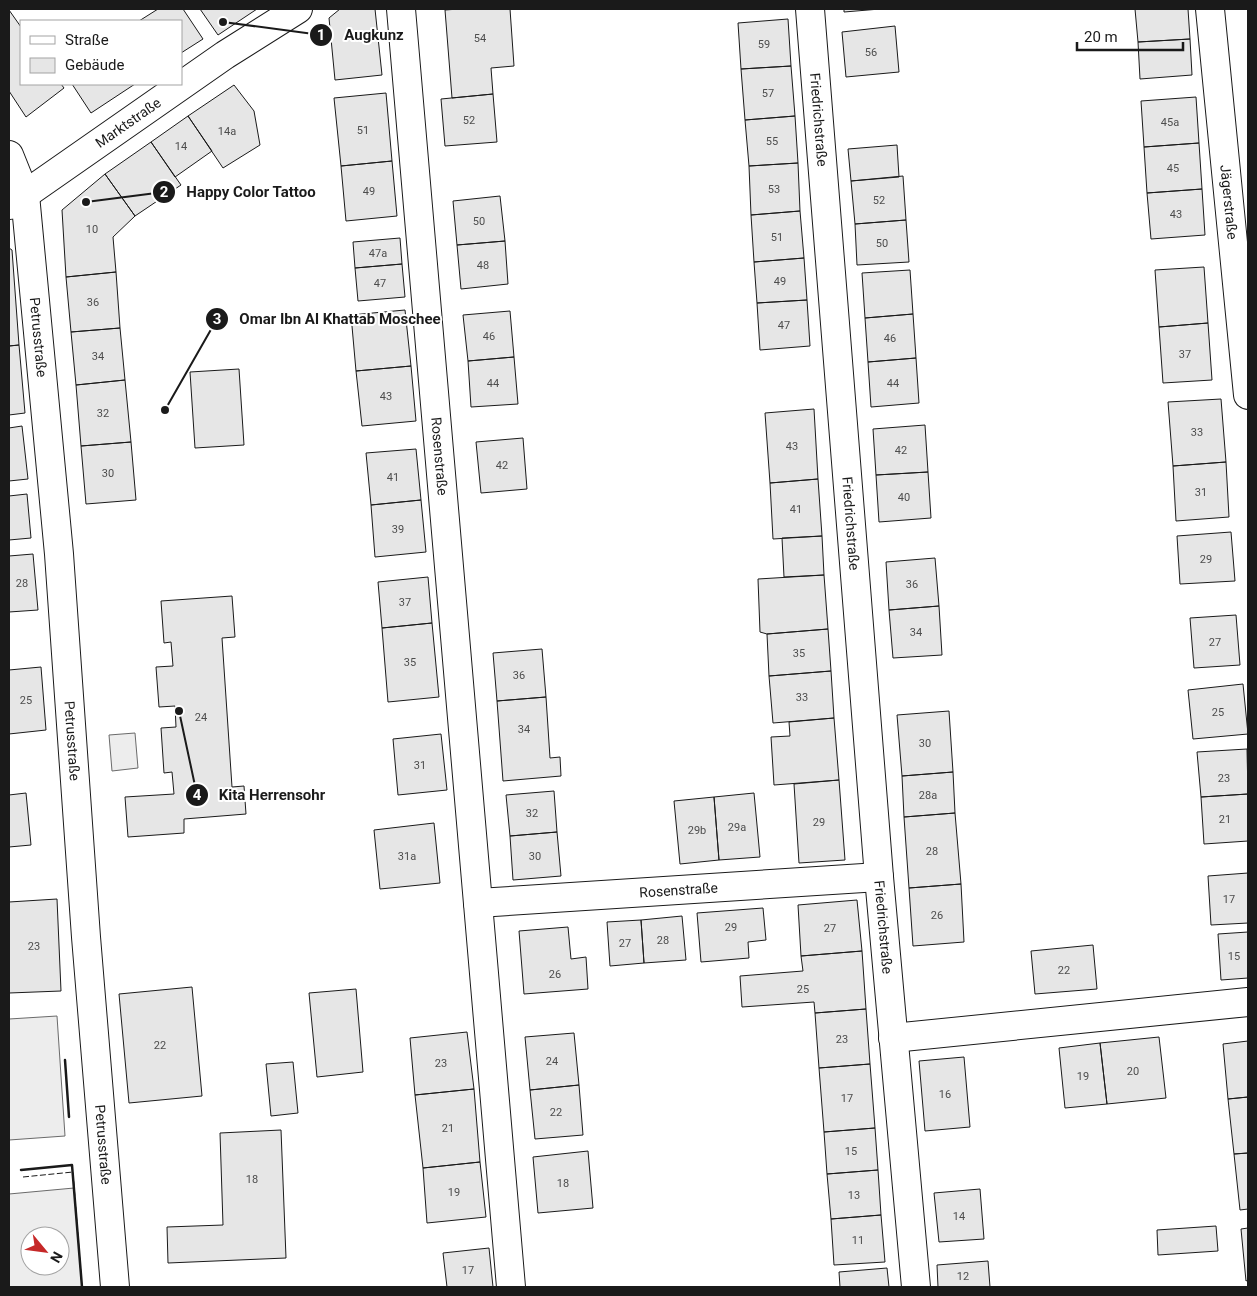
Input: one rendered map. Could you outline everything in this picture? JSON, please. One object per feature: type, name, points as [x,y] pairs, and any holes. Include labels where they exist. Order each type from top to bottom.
[{"type":"street","name":"Marktstraße","points":[[17,200],[226,55],[298,9]]},
{"type":"street","name":"Rosenstraße","points":[[401,9],[511,1287]]},
{"type":"street","name":"Friedrichstraße","points":[[810,9],[879,877],[916,1287]]},
{"type":"street","name":"Jägerstraße","points":[[1210,9],[1248,395]]},
{"type":"street","name":"Petrusstraße","points":[[9,156],[17,200],[59,554],[85,927],[115,1287]]},
{"type":"street","name":"Rosenstraße","points":[[478,903],[879,877]]},
{"type":"street","points":[[893,1038],[1248,1002]]},
{"type":"shaded area","points":[[135,733],[138,768],[112,771],[109,735]]},
{"type":"shaded area","points":[[57,1016],[65,1136],[9,1140],[9,1019]]},
{"type":"shaded area","points":[[74,1188],[82,1287],[9,1287],[9,1194]]},
{"type":"building","points":[[158,9],[183,9],[203,39],[182,52],[182,20],[141,20]]},
{"type":"building","points":[[200,9],[257,9],[218,35]]},
{"type":"building","points":[[340,9],[375,9],[382,75],[335,80],[329,18]]},
{"type":"building","points":[[510,9],[514,66],[491,68],[493,94],[452,98],[445,10]]},
{"type":"building","points":[[844,9],[880,9],[844,12]]},
{"type":"building","points":[[1135,9],[1188,9],[1190,39],[1138,42]]},
{"type":"building","points":[[9,10],[20,26],[20,85],[62,85],[64,88],[26,117],[9,91]]},
{"type":"building","points":[[788,19],[791,66],[741,69],[738,23]]},
{"type":"building","points":[[895,26],[899,72],[846,77],[842,32]]},
{"type":"building","points":[[1190,39],[1192,75],[1140,79],[1138,42]]},
{"type":"building","points":[[791,66],[795,116],[745,120],[741,69]]},
{"type":"building","points":[[73,85],[133,85],[91,113]]},
{"type":"building","points":[[234,85],[254,111],[260,145],[223,168],[188,116]]},
{"type":"building","points":[[386,93],[392,161],[341,166],[334,98]]},
{"type":"building","points":[[493,94],[497,142],[445,146],[441,99]]},
{"type":"building","points":[[1196,97],[1199,143],[1144,147],[1141,101]]},
{"type":"building","points":[[188,116],[212,151],[175,177],[151,142]]},
{"type":"building","points":[[795,116],[798,163],[749,166],[745,120]]},
{"type":"building","points":[[151,142],[181,185],[135,216],[105,174]]},
{"type":"building","points":[[1199,143],[1202,189],[1147,193],[1144,147]]},
{"type":"building","points":[[897,145],[899,177],[851,181],[848,149]]},
{"type":"building","points":[[392,161],[397,216],[346,221],[341,166]]},
{"type":"building","points":[[798,163],[800,211],[751,215],[749,166]]},
{"type":"building","points":[[105,174],[135,216],[113,237],[116,272],[66,277],[62,210]]},
{"type":"building","points":[[903,176],[906,220],[855,224],[851,181]]},
{"type":"building","points":[[1202,189],[1205,235],[1151,239],[1147,193]]},
{"type":"building","points":[[500,196],[505,241],[457,245],[453,201]]},
{"type":"building","points":[[800,211],[804,258],[754,262],[751,215]]},
{"type":"building","points":[[906,220],[909,262],[857,265],[855,224]]},
{"type":"building","points":[[400,238],[402,264],[355,268],[353,242]]},
{"type":"building","points":[[505,241],[508,284],[461,289],[457,245]]},
{"type":"building","points":[[9,248],[12,250],[19,345],[9,346]]},
{"type":"building","points":[[804,258],[807,300],[757,303],[754,262]]},
{"type":"building","points":[[402,264],[405,297],[358,301],[355,268]]},
{"type":"building","points":[[1204,267],[1208,323],[1159,327],[1155,270]]},
{"type":"building","points":[[910,270],[913,314],[865,318],[862,273]]},
{"type":"building","points":[[116,272],[120,328],[71,332],[66,277]]},
{"type":"building","points":[[807,300],[810,346],[760,350],[757,303]]},
{"type":"building","points":[[405,310],[411,366],[356,371],[351,315]]},
{"type":"building","points":[[510,311],[514,357],[468,361],[463,315]]},
{"type":"building","points":[[913,314],[916,358],[868,362],[865,318]]},
{"type":"building","points":[[1208,323],[1212,380],[1163,383],[1159,327]]},
{"type":"building","points":[[120,328],[125,380],[76,385],[71,332]]},
{"type":"building","points":[[19,345],[25,413],[9,415],[9,346]]},
{"type":"building","points":[[514,357],[518,404],[471,407],[468,361]]},
{"type":"building","points":[[916,358],[919,403],[871,407],[868,362]]},
{"type":"building","points":[[411,366],[416,421],[362,426],[356,371]]},
{"type":"building","points":[[239,369],[244,445],[195,448],[190,372]]},
{"type":"building","points":[[125,380],[131,442],[81,446],[76,385]]},
{"type":"building","points":[[1221,399],[1226,462],[1173,466],[1168,402]]},
{"type":"building","points":[[814,409],[818,479],[770,483],[765,413]]},
{"type":"building","points":[[925,425],[928,472],[876,475],[873,429]]},
{"type":"building","points":[[22,426],[28,479],[9,481],[9,428]]},
{"type":"building","points":[[523,438],[527,489],[481,493],[476,442]]},
{"type":"building","points":[[131,442],[136,500],[86,504],[81,446]]},
{"type":"building","points":[[416,449],[421,500],[371,505],[366,453]]},
{"type":"building","points":[[1226,462],[1229,517],[1176,521],[1173,466]]},
{"type":"building","points":[[928,472],[931,518],[879,522],[876,475]]},
{"type":"building","points":[[818,479],[822,536],[773,539],[770,483]]},
{"type":"building","points":[[27,494],[31,538],[9,540],[9,496]]},
{"type":"building","points":[[421,500],[426,552],[375,557],[371,505]]},
{"type":"building","points":[[1231,532],[1235,581],[1180,584],[1177,536]]},
{"type":"building","points":[[822,536],[824,575],[784,577],[782,538]]},
{"type":"building","points":[[33,554],[38,610],[9,612],[9,556]]},
{"type":"building","points":[[935,558],[939,606],[889,610],[886,562]]},
{"type":"building","points":[[824,575],[828,629],[767,634],[760,632],[758,579]]},
{"type":"building","points":[[428,577],[432,623],[382,628],[378,582]]},
{"type":"building","points":[[232,596],[235,637],[222,638],[232,787],[244,786],[246,814],[184,819],[184,833],[128,837],[125,797],[174,794],[172,772],[164,773],[161,728],[176,727],[175,706],[159,707],[156,667],[173,666],[171,642],[164,643],[161,601]]},
{"type":"building","points":[[939,606],[942,655],[893,658],[889,610]]},
{"type":"building","points":[[1236,615],[1240,665],[1194,668],[1190,618]]},
{"type":"building","points":[[432,623],[439,697],[388,702],[382,628]]},
{"type":"building","points":[[828,629],[831,671],[769,676],[767,634]]},
{"type":"building","points":[[542,649],[546,697],[497,701],[493,653]]},
{"type":"building","points":[[41,667],[46,730],[9,734],[9,670]]},
{"type":"building","points":[[831,671],[834,718],[773,723],[769,676]]},
{"type":"building","points":[[1243,684],[1248,734],[1193,739],[1188,690]]},
{"type":"building","points":[[546,697],[550,758],[560,757],[561,776],[503,781],[497,701]]},
{"type":"building","points":[[949,711],[953,772],[902,776],[897,715]]},
{"type":"building","points":[[834,718],[839,780],[774,785],[771,737],[790,736],[789,722]]},
{"type":"building","points":[[441,734],[447,790],[398,795],[393,739]]},
{"type":"building","points":[[1247,749],[1248,794],[1201,797],[1197,752]]},
{"type":"building","points":[[953,772],[955,813],[904,817],[902,776]]},
{"type":"building","points":[[839,780],[845,860],[799,863],[794,784]]},
{"type":"building","points":[[554,791],[557,832],[510,836],[506,795]]},
{"type":"building","points":[[26,793],[31,845],[9,847],[9,795]]},
{"type":"building","points":[[754,793],[760,857],[719,860],[714,797]]},
{"type":"building","points":[[1248,794],[1248,841],[1204,844],[1201,797]]},
{"type":"building","points":[[714,797],[719,860],[680,864],[674,801]]},
{"type":"building","points":[[955,813],[961,884],[909,888],[904,817]]},
{"type":"building","points":[[434,823],[440,883],[380,889],[374,830]]},
{"type":"building","points":[[557,832],[561,876],[513,880],[510,836]]},
{"type":"building","points":[[1248,873],[1248,923],[1211,925],[1208,876]]},
{"type":"building","points":[[961,884],[964,942],[913,946],[909,888]]},
{"type":"building","points":[[57,899],[61,991],[9,993],[9,902]]},
{"type":"building","points":[[857,900],[862,951],[801,956],[798,905]]},
{"type":"building","points":[[763,908],[766,940],[748,942],[749,958],[701,962],[697,913]]},
{"type":"building","points":[[682,916],[686,960],[644,963],[641,920]]},
{"type":"building","points":[[641,920],[644,963],[610,966],[607,922]]},
{"type":"building","points":[[568,927],[571,959],[586,957],[588,989],[524,994],[519,931]]},
{"type":"building","points":[[1248,932],[1248,978],[1221,980],[1218,934]]},
{"type":"building","points":[[1093,945],[1097,989],[1035,994],[1031,951]]},
{"type":"building","points":[[862,951],[866,1009],[815,1013],[814,1002],[742,1007],[740,976],[803,971],[801,956]]},
{"type":"building","points":[[192,987],[202,1096],[129,1103],[119,994]]},
{"type":"building","points":[[356,989],[363,1072],[317,1077],[309,993]]},
{"type":"building","points":[[866,1009],[870,1064],[819,1068],[815,1013]]},
{"type":"building","points":[[467,1032],[474,1089],[415,1095],[410,1038]]},
{"type":"building","points":[[574,1033],[579,1085],[530,1090],[525,1037]]},
{"type":"building","points":[[1159,1037],[1166,1098],[1107,1104],[1100,1043]]},
{"type":"building","points":[[1248,1041],[1248,1097],[1228,1099],[1223,1044]]},
{"type":"building","points":[[1100,1043],[1107,1104],[1065,1108],[1059,1048]]},
{"type":"building","points":[[964,1057],[970,1127],[925,1131],[919,1061]]},
{"type":"building","points":[[293,1062],[298,1113],[271,1116],[266,1064]]},
{"type":"building","points":[[870,1064],[875,1128],[824,1132],[819,1068]]},
{"type":"building","points":[[579,1085],[583,1135],[535,1139],[530,1090]]},
{"type":"building","points":[[474,1089],[480,1162],[423,1168],[415,1095]]},
{"type":"building","points":[[1248,1097],[1248,1153],[1234,1154],[1228,1099]]},
{"type":"building","points":[[875,1128],[878,1170],[827,1174],[824,1132]]},
{"type":"building","points":[[281,1130],[286,1258],[168,1263],[167,1227],[223,1225],[220,1133]]},
{"type":"building","points":[[588,1151],[593,1208],[538,1213],[533,1157]]},
{"type":"building","points":[[1248,1153],[1248,1209],[1240,1210],[1234,1154]]},
{"type":"building","points":[[480,1162],[486,1217],[427,1223],[423,1168]]},
{"type":"building","points":[[878,1170],[881,1215],[831,1219],[827,1174]]},
{"type":"building","points":[[980,1189],[984,1239],[939,1242],[934,1193]]},
{"type":"building","points":[[881,1215],[885,1262],[834,1265],[831,1219]]},
{"type":"building","points":[[1216,1226],[1218,1251],[1158,1255],[1157,1230]]},
{"type":"building","points":[[1248,1228],[1248,1280],[1246,1281],[1241,1229]]},
{"type":"building","points":[[489,1248],[493,1287],[447,1287],[443,1253]]},
{"type":"building","points":[[988,1261],[990,1287],[938,1287],[937,1265]]},
{"type":"building","points":[[887,1268],[889,1287],[840,1287],[839,1272]]},
{"type":"fence","points":[[23,1177],[73,1172],[82,1287]]},
{"type":"wall","points":[[65,1060],[69,1117]]},
{"type":"wall","points":[[21,1170],[72,1165],[82,1287]]},
{"type":"place","name":"Augkunz","points":[[223,22]]},
{"type":"place","name":"Happy Color Tattoo","points":[[86,202]]},
{"type":"place","name":"Omar Ibn Al Khattab Moschee","points":[[165,410]]},
{"type":"place","name":"Kita Herrensohr","points":[[179,711]]}]
